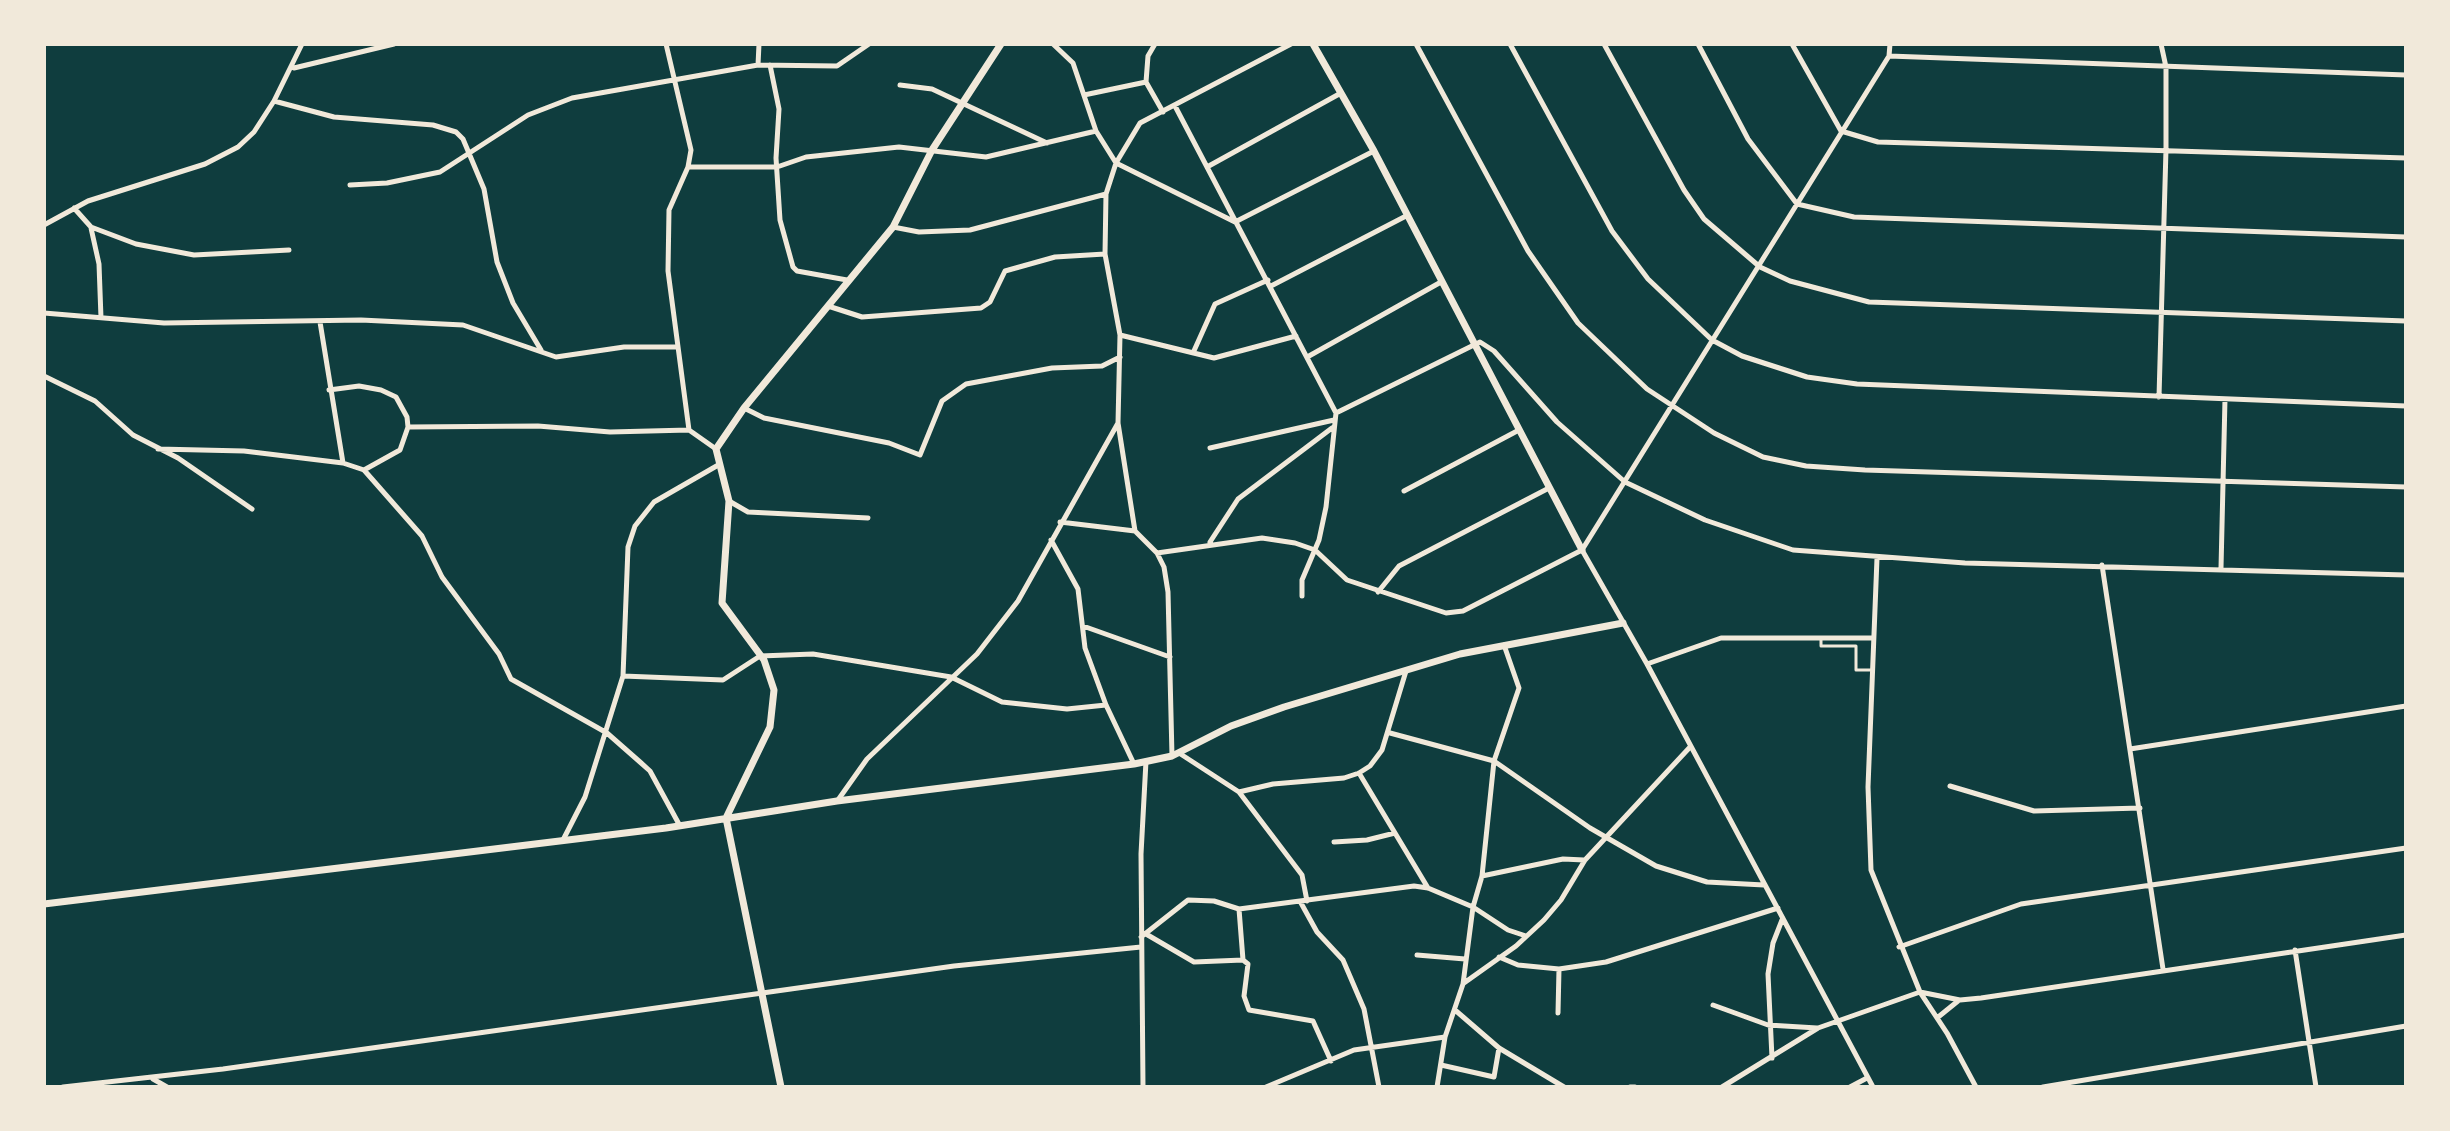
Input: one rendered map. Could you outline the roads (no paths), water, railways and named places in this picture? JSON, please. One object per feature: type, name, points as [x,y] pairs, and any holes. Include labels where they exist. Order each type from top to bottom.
[{"type":"street","points":[[44,225],[74,208],[205,164],[238,147],[254,132],[274,101],[293,68],[302,44]]},
{"type":"street","points":[[293,68],[394,44]]},
{"type":"street","points":[[666,44],[690,133],[688,167],[669,210],[666,242],[689,430]]},
{"type":"street","points":[[758,65],[759,44]]},
{"type":"street","points":[[350,185],[387,183],[440,172],[470,156],[542,107],[676,78],[758,65],[837,66],[869,44]]},
{"type":"street","points":[[716,449],[744,408],[893,227],[932,150],[1001,44]]},
{"type":"street","points":[[1053,44],[1073,63],[1096,131],[1116,163],[1235,222]]},
{"type":"street","points":[[1155,44],[1148,56],[1146,82],[1163,112]]},
{"type":"street","points":[[1175,754],[1168,592],[1164,567],[1157,553],[1135,531],[1118,423],[1120,335],[1105,254],[1106,194],[1116,163],[1131,132],[1140,123],[1291,44]]},
{"type":"street","points":[[1313,44],[1374,151],[1441,282],[1522,429],[1582,550],[1647,664],[1873,1087]]},
{"type":"street","points":[[1416,44],[1528,251],[1578,323],[1647,389],[1714,433],[1763,457],[1806,466],[2406,487]]},
{"type":"street","points":[[1510,44],[1612,231],[1648,279],[1712,340],[1742,356],[1819,379],[2406,406]]},
{"type":"street","points":[[1604,44],[1684,190],[1704,219],[1760,267],[1824,293],[1869,302],[2406,321]]},
{"type":"street","points":[[1698,44],[1748,139],[1797,204],[1854,217],[2406,237]]},
{"type":"street","points":[[1792,44],[1841,131],[1878,142],[2406,158]]},
{"type":"street","points":[[1157,553],[1198,548],[1210,543],[1262,538],[1315,550],[1341,577],[1378,592],[1456,613],[1582,550],[1889,56],[1890,44]]},
{"type":"street","points":[[2159,397],[2166,149],[2166,67],[2161,44]]},
{"type":"street","points":[[1889,56],[2406,75]]},
{"type":"street","points":[[770,65],[779,109],[777,167],[780,220],[793,267],[797,271],[847,280]]},
{"type":"street","points":[[1084,95],[1146,82]]},
{"type":"street","points":[[900,85],[932,89],[1048,143]]},
{"type":"street","points":[[1207,167],[1341,93]]},
{"type":"street","points":[[274,101],[334,117],[433,125],[456,132],[484,189],[497,262],[518,313],[541,350]]},
{"type":"street","points":[[1175,106],[1309,356],[1335,420],[1326,507],[1315,550],[1302,580],[1302,596]]},
{"type":"street","points":[[688,167],[777,167],[806,157],[899,147],[986,157],[1096,131]]},
{"type":"street","points":[[1235,222],[1374,151]]},
{"type":"street","points":[[893,227],[919,232],[970,230],[1106,194]]},
{"type":"street","points":[[74,208],[91,227],[136,244],[194,255],[289,250]]},
{"type":"street","points":[[1193,353],[1215,304],[1270,283],[1406,216]]},
{"type":"street","points":[[91,227],[99,264],[101,318]]},
{"type":"street","points":[[827,306],[862,317],[981,308],[990,302],[1005,271],[1055,257],[1105,254]]},
{"type":"street","points":[[1309,356],[1441,282]]},
{"type":"street","points":[[44,313],[164,323],[361,320],[463,325],[556,357],[624,347],[678,347]]},
{"type":"street","points":[[320,322],[343,463]]},
{"type":"street","points":[[1120,335],[1214,358],[1296,336]]},
{"type":"street","points":[[1210,543],[1238,499],[1335,420],[1473,342],[1480,342],[1494,351],[1557,422],[1625,482],[1705,520],[1793,550],[1877,558],[2406,575]]},
{"type":"street","points":[[744,408],[764,418],[889,443],[920,455],[942,401],[966,384],[1052,368],[1102,366],[1120,357]]},
{"type":"street","points":[[44,376],[83,393],[127,430],[186,462],[252,509]]},
{"type":"street","points":[[329,390],[359,386],[381,390],[396,397],[408,427],[400,450],[364,470]]},
{"type":"street","points":[[2221,568],[2225,399]]},
{"type":"street","points":[[1210,448],[1335,420]]},
{"type":"street","points":[[837,801],[867,759],[977,654],[1018,601],[1118,423]]},
{"type":"street","points":[[408,427],[538,426],[610,432],[689,430],[716,449],[729,501],[722,603],[760,656],[774,690],[770,727],[726,818],[781,1087]]},
{"type":"street","points":[[1404,491],[1522,429]]},
{"type":"street","points":[[158,449],[244,451],[343,463],[364,470],[422,536],[442,577],[499,654],[511,679],[607,733],[650,771],[680,826]]},
{"type":"street","points":[[562,841],[585,797],[623,676],[628,547],[635,526],[654,502],[720,464]]},
{"type":"street","points":[[1378,592],[1399,566],[1549,488]]},
{"type":"street","points":[[729,501],[748,512],[868,518]]},
{"type":"street","points":[[1060,522],[1135,531]]},
{"type":"street","points":[[1051,540],[1078,589],[1085,648],[1106,705],[1134,764]]},
{"type":"street","points":[[1877,558],[1868,787],[1871,870],[1899,947],[1920,992],[1976,1087]]},
{"type":"street","points":[[2102,565],[2163,969]]},
{"type":"street","points":[[44,904],[680,826],[837,801],[1134,764],[1175,754],[1231,726],[1407,670],[1504,644],[1623,623]]},
{"type":"street","points":[[1083,626],[1170,657]]},
{"type":"street","points":[[1647,664],[1721,638],[1872,638]]},
{"type":"street","points":[[1437,1087],[1445,1037],[1463,984],[1473,907],[1482,876],[1494,761],[1519,688],[1504,644]]},
{"type":"street","points":[[623,676],[723,680],[760,656],[813,654],[951,677],[1002,702],[1067,709],[1106,705]]},
{"type":"street","points":[[1239,792],[1273,784],[1344,778],[1370,766],[1390,733],[1407,670]]},
{"type":"street","points":[[2130,749],[2406,706]]},
{"type":"street","points":[[1390,733],[1494,761],[1606,838],[1681,876],[1707,882],[1765,885]]},
{"type":"street","points":[[1463,984],[1526,936],[1561,900],[1585,860],[1691,746]]},
{"type":"street","points":[[1175,754],[1239,792],[1302,875],[1304,902],[1317,932],[1343,960],[1364,1009],[1379,1087]]},
{"type":"street","points":[[1143,1087],[1141,812],[1146,761]]},
{"type":"street","points":[[1359,773],[1428,888]]},
{"type":"street","points":[[1950,786],[2034,811],[2140,808]]},
{"type":"street","points":[[1334,842],[1367,840],[1395,833]]},
{"type":"street","points":[[1899,947],[2021,904],[2406,848]]},
{"type":"street","points":[[1482,876],[1563,859],[1585,860]]},
{"type":"street","points":[[1144,936],[1188,900],[1214,901],[1239,909],[1414,886],[1428,888],[1473,907],[1508,930],[1526,936]]},
{"type":"street","points":[[1499,957],[1518,965],[1559,969],[1606,962],[1778,908]]},
{"type":"street","points":[[1239,909],[1243,960]]},
{"type":"street","points":[[1772,1058],[1768,1025],[1768,974],[1773,943],[1783,919]]},
{"type":"street","points":[[1722,1087],[1818,1028],[1920,992],[1960,1000],[2406,935]]},
{"type":"street","points":[[1144,936],[1194,962],[1243,960],[1248,964],[1244,996],[1249,1010],[1313,1021],[1331,1061]]},
{"type":"street","points":[[63,1087],[152,1078],[954,966],[1141,947]]},
{"type":"street","points":[[2295,949],[2316,1087]]},
{"type":"street","points":[[1417,955],[1465,959]]},
{"type":"street","points":[[1558,1013],[1559,969]]},
{"type":"street","points":[[1937,1018],[1960,1000]]},
{"type":"street","points":[[1713,1005],[1768,1025],[1818,1028]]},
{"type":"street","points":[[1455,1010],[1499,1048],[1564,1087]]},
{"type":"street","points":[[2043,1087],[2406,1026]]},
{"type":"street","points":[[1266,1087],[1373,1047],[1445,1037]]},
{"type":"street","points":[[1441,1065],[1494,1077],[1499,1048]]},
{"type":"street","points":[[152,1078],[167,1087]]},
{"type":"street","points":[[1850,1087],[1867,1078]]},
{"type":"lane","points":[[1821,637],[1821,646],[1856,646],[1856,670],[1871,670]]}]
